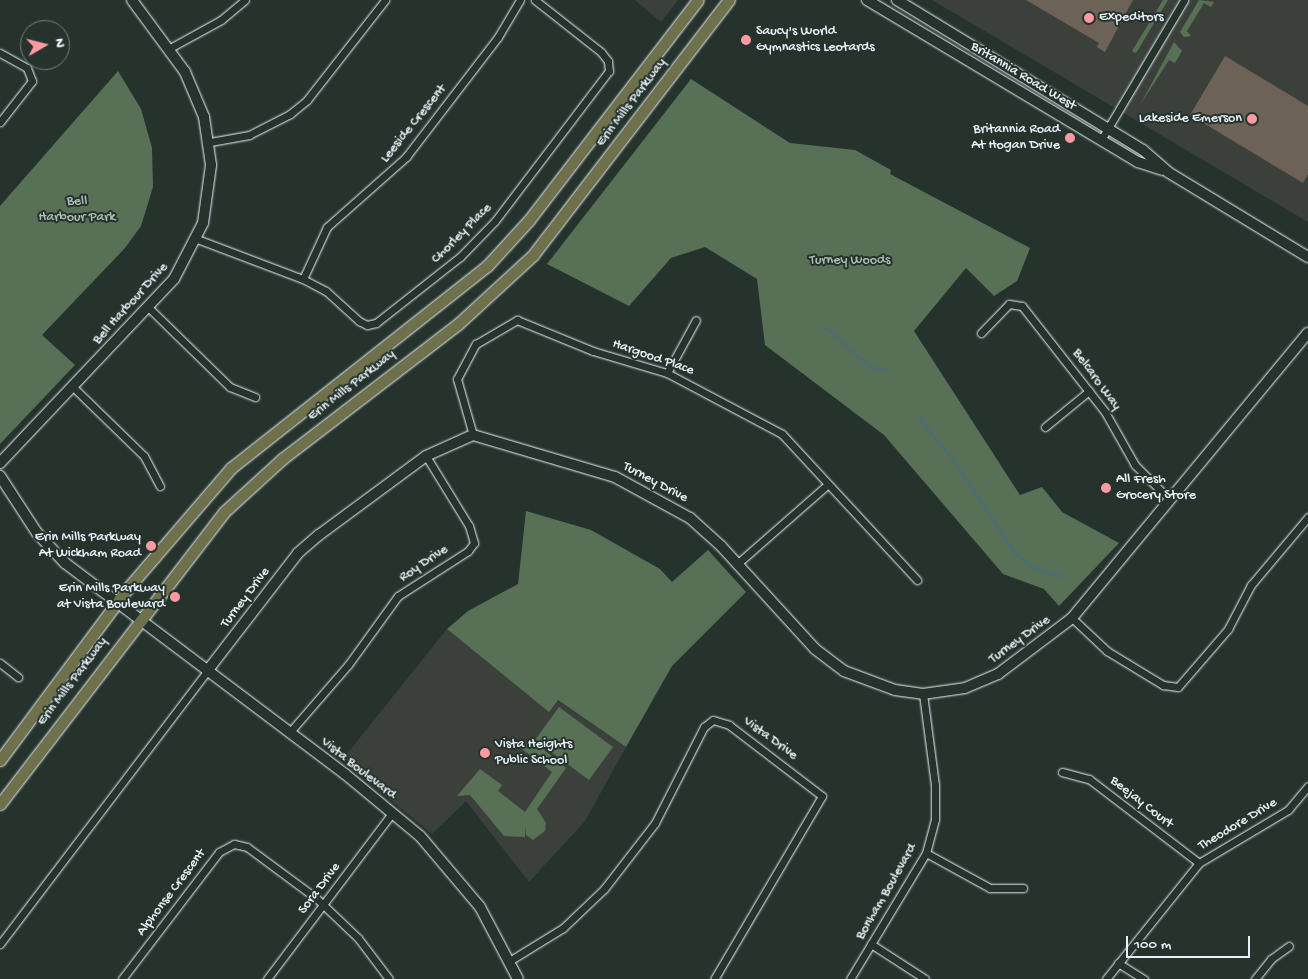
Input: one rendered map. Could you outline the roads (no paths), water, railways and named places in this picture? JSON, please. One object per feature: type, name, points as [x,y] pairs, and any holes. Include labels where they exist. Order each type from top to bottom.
[{"type":"main road","name":"Erin Mills Parkway","points":[[0,760],[117,602],[171,534],[231,468],[487,266],[529,220],[698,0]]},
{"type":"main road","name":"Erin Mills Parkway","points":[[0,804],[139,619],[231,506],[282,459],[458,324],[533,255],[729,0]]},
{"type":"street","name":"Bell Harbour Drive","points":[[0,463],[149,308],[174,279],[197,238],[210,187],[210,142],[196,95],[170,48],[132,0]]},
{"type":"street","points":[[170,48],[221,20],[245,0]]},
{"type":"street","points":[[210,142],[249,135],[290,114],[307,100],[385,0]]},
{"type":"street","name":"Leeside Crescent","points":[[303,279],[327,227],[406,157],[498,37],[520,0]]},
{"type":"street","name":"Chorley Place","points":[[197,238],[303,279],[326,291],[359,321],[367,325],[376,323],[460,257],[495,221],[609,71],[608,61],[601,52],[535,0]]},
{"type":"street","name":"Britannia Road West","points":[[867,0],[1138,162],[1168,172]]},
{"type":"street","name":"Britannia Road West","points":[[897,0],[1108,128],[1143,150],[1168,172],[1308,257]]},
{"type":"street","points":[[1101,140],[1184,0]]},
{"type":"street","points":[[0,53],[27,68],[32,81],[0,122]]},
{"type":"street","name":"Belcaro Way","points":[[982,333],[1004,308],[1015,303],[1030,314],[1105,412],[1135,465],[1170,500]]},
{"type":"street","points":[[149,308],[230,387],[255,397]]},
{"type":"street","name":"Hargood Place","points":[[473,435],[457,379],[476,344],[517,320],[593,351],[667,373],[782,434],[827,485],[917,580]]},
{"type":"street","points":[[667,373],[696,320]]},
{"type":"street","name":"Turney Drive","points":[[0,944],[298,553],[426,456],[473,435],[615,477],[690,518],[737,564],[815,649],[838,666],[873,684],[923,694],[965,688],[998,674],[1072,618],[1308,333]]},
{"type":"street","points":[[73,387],[144,456],[160,486]]},
{"type":"street","points":[[1045,427],[1089,391]]},
{"type":"street","name":"Roy Drive","points":[[289,733],[348,665],[398,596],[468,551],[474,543],[469,526],[426,456]]},
{"type":"street","name":"Vista Boulevard","points":[[0,476],[50,549],[420,836],[463,884],[511,960],[518,979]]},
{"type":"street","points":[[737,564],[827,485]]},
{"type":"street","points":[[1072,618],[1107,651],[1163,686],[1178,687],[1228,629],[1252,585],[1308,516]]},
{"type":"street","points":[[0,663],[18,677]]},
{"type":"street","name":"Bonham Boulevard","points":[[850,979],[926,853],[937,805],[923,694]]},
{"type":"street","name":"Vista Drive","points":[[511,960],[563,928],[604,889],[654,823],[704,727],[713,720],[729,725],[822,796],[714,979]]},
{"type":"street","name":"Beejay Court","points":[[1062,772],[1089,779],[1199,863]]},
{"type":"street","name":"Theodore Drive","points":[[1106,979],[1199,863],[1288,810],[1308,786]]},
{"type":"street","name":"Sora Drive","points":[[266,979],[392,813]]},
{"type":"street","name":"Alphonse Crescent","points":[[122,979],[226,846],[247,847],[323,905]]},
{"type":"street","points":[[926,853],[990,888],[1023,888]]},
{"type":"street","points":[[323,905],[358,938],[389,979]]},
{"type":"street","points":[[871,944],[925,979]]},
{"type":"street","points":[[1255,979],[1271,959],[1289,946]]},
{"type":"street","points":[[1118,963],[1144,979]]},
{"type":"waterway","points":[[826,328],[871,367],[887,370]]},
{"type":"waterway","points":[[918,416],[957,465],[1016,554],[1035,568],[1061,576]]},
{"type":"place","name":"Expeditors","points":[[1089,18]]},
{"type":"place","name":"Saucy's World Gymnastics Leotards","points":[[746,40]]},
{"type":"place","name":"Lakeside Emerson","points":[[1252,119]]},
{"type":"place","name":"Britannia Road At Hogan Drive","points":[[1070,138]]},
{"type":"place","name":"All Fresh Grocery Store","points":[[1106,488]]},
{"type":"place","name":"Erin Mills Parkway At Wickham Road","points":[[151,546]]},
{"type":"place","name":"Erin Mills Parkway at Vista Boulevard","points":[[175,597]]},
{"type":"place","name":"Vista Heights Public School","points":[[485,753]]},
{"type":"park label","name":"Bell Harbour Park","points":[[77,210]]},
{"type":"park label","name":"Turney Woods","points":[[850,261]]}]
